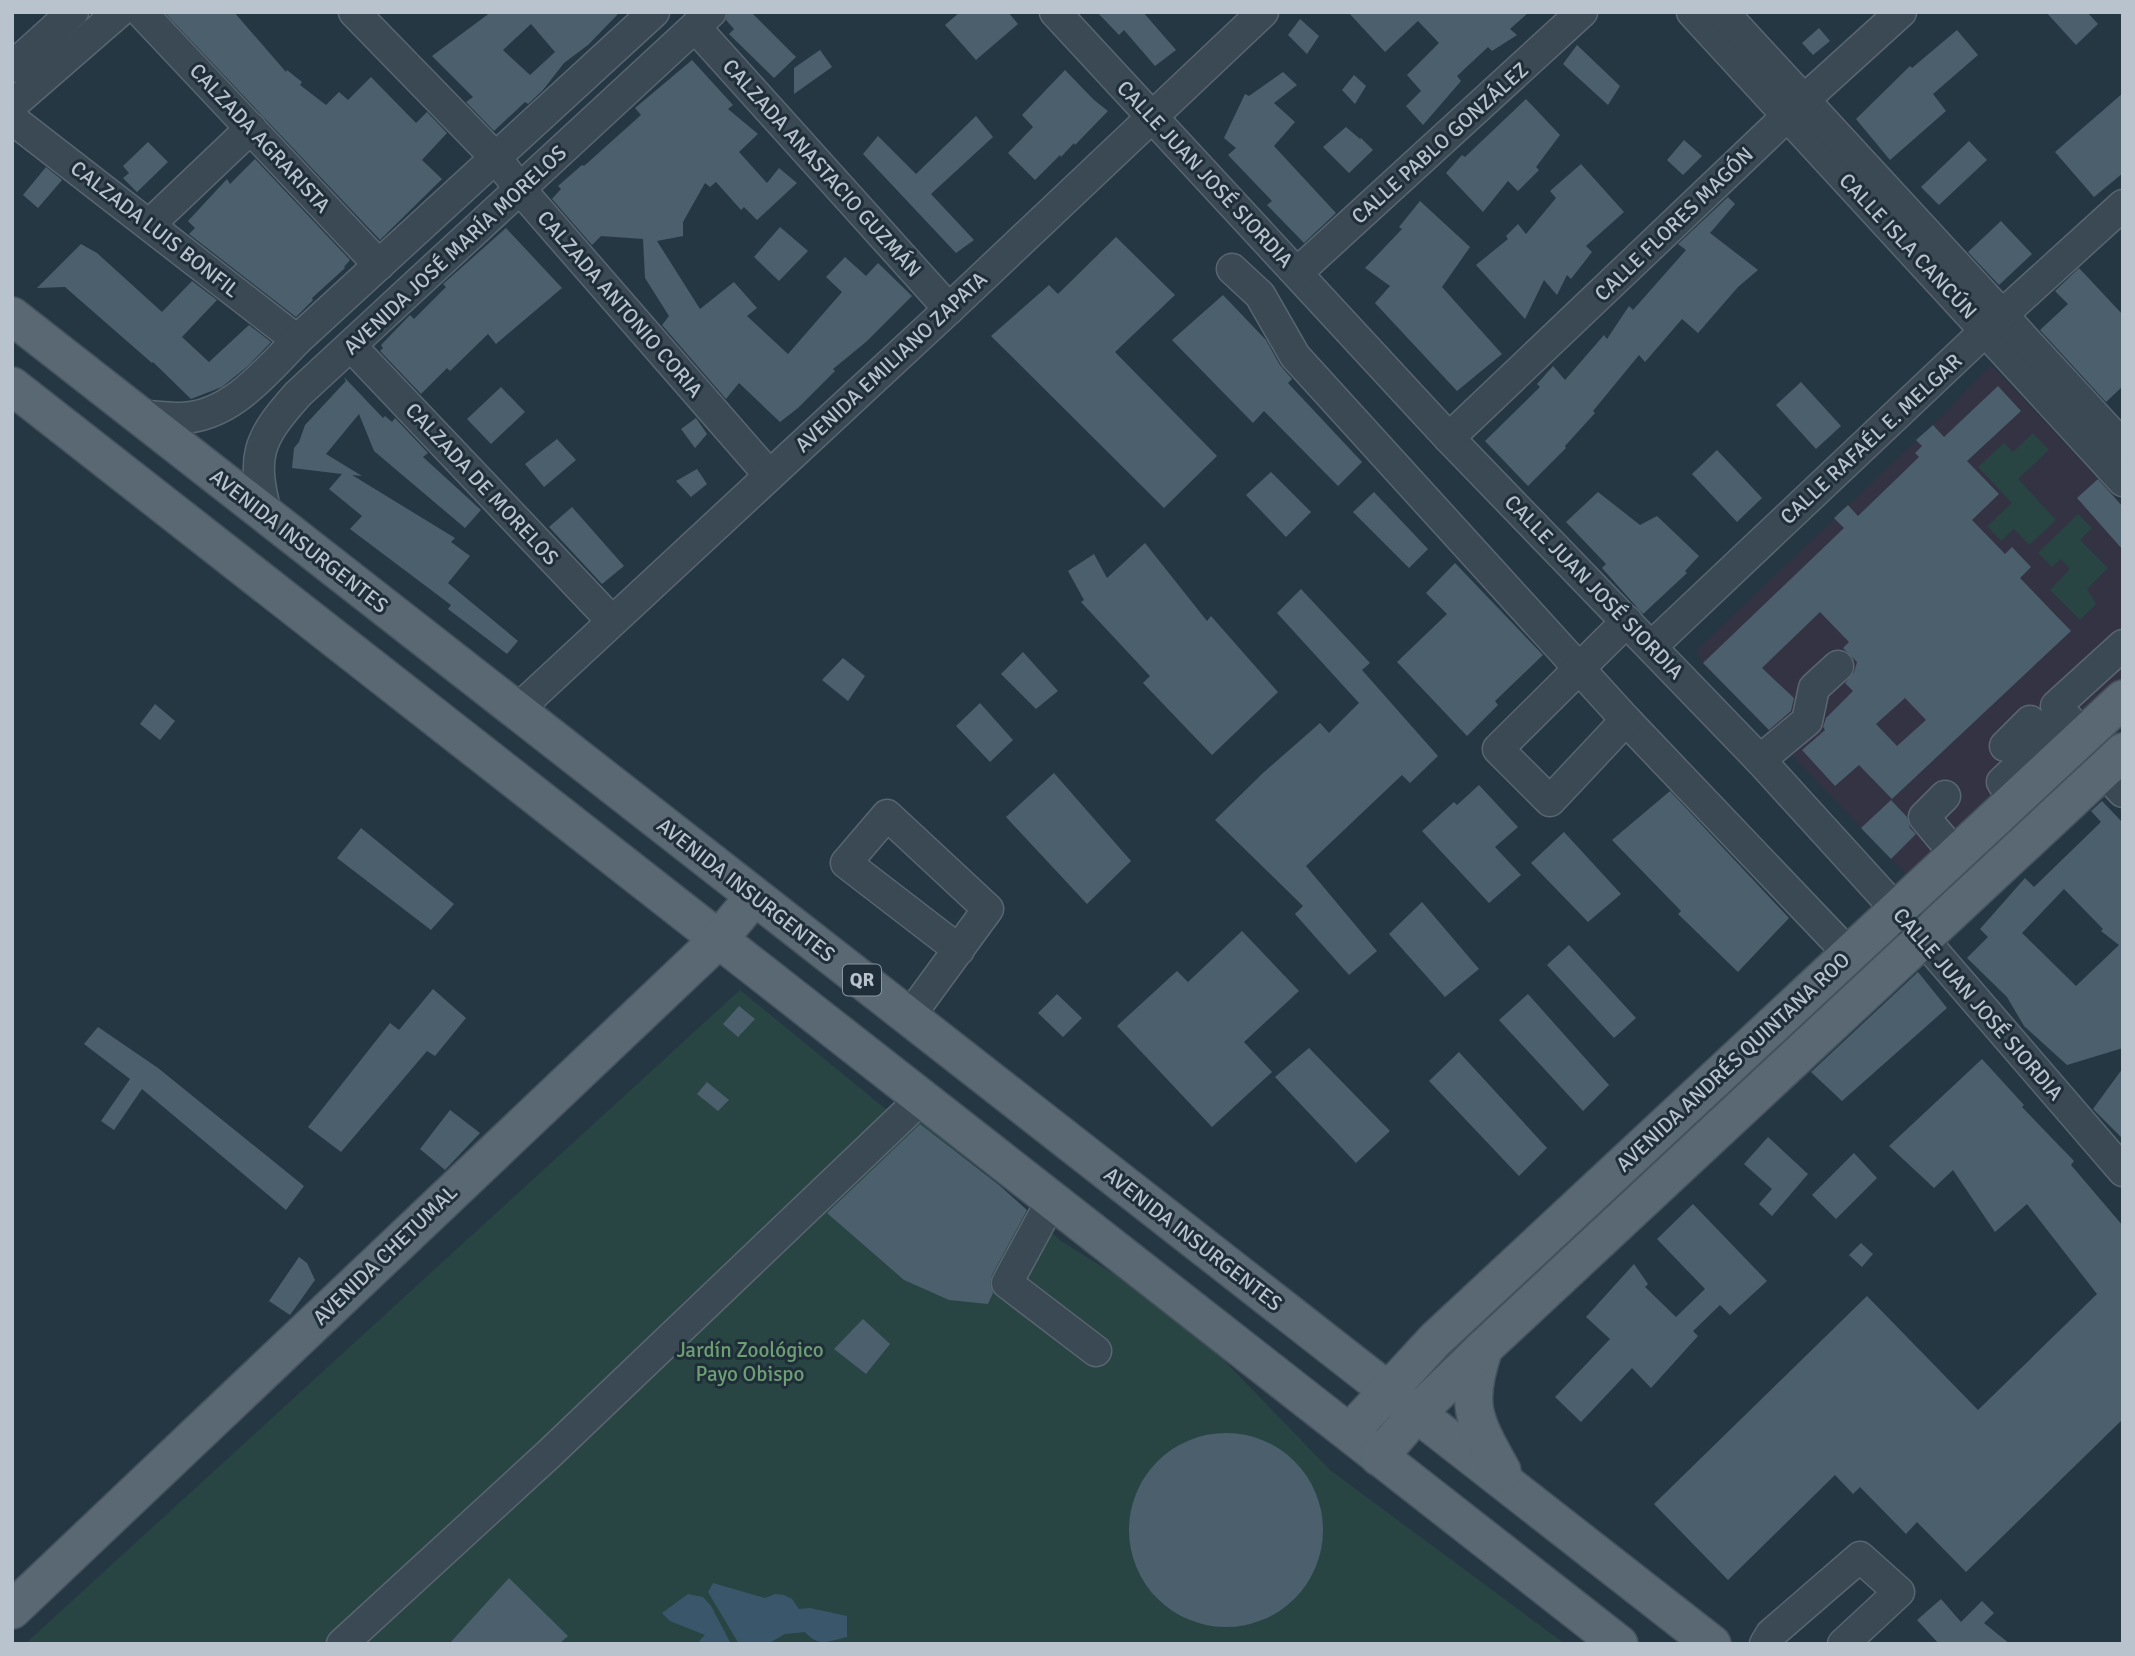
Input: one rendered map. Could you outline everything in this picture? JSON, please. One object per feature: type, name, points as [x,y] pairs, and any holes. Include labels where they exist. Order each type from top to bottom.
[{"type":"main road","name":"AVENIDA INSURGENTES","points":[[12,316],[1712,1644]]},
{"type":"main road","points":[[12,386],[1619,1644]]},
{"type":"main road","points":[[346,648],[380,604]]},
{"type":"main road","name":"AVENIDA ANDRÉS QUINTANA ROO","points":[[1350,1433],[1435,1340],[2014,801],[2065,744],[2123,699]]},
{"type":"main road","points":[[548,806],[582,762]]},
{"type":"main road","name":"AVENIDA ANDRÉS QUINTANA ROO","points":[[1380,1457],[1417,1413],[1484,1348],[1923,939],[2116,772]]},
{"type":"main road","name":"AVENIDA CHETUMAL","points":[[12,1610],[718,940],[754,897]]},
{"type":"main road","points":[[1257,1360],[1304,1326],[1364,1351],[1388,1353],[1435,1340]]},
{"type":"main road","points":[[1484,1348],[1474,1376],[1472,1401],[1477,1426],[1510,1485]]},
{"type":"street","points":[[12,67],[73,12]]},
{"type":"street","points":[[12,105],[120,12]]},
{"type":"street","name":"CALZADA AGRARISTA","points":[[141,12],[379,265]]},
{"type":"street","name":"CALZADA ANTONIO CORIA","points":[[354,12],[496,158],[520,190],[769,475]]},
{"type":"street","name":"AVENIDA JOSÉ MARÍA MORELOS","points":[[137,415],[183,418],[211,412],[232,400],[653,12]]},
{"type":"street","name":"CALLE JUAN JOSÉ SIORDIA","points":[[1055,12],[1449,438],[1760,760],[1923,939],[2123,1171]]},
{"type":"street","name":"AVENIDA EMILIANO ZAPATA","points":[[516,711],[949,309],[1263,12]]},
{"type":"street","name":"CALLE PABLO GONZÁLEZ","points":[[1297,273],[1582,12]]},
{"type":"street","name":"CALLE ISLA CANCÚN","points":[[1692,12],[1796,108],[1994,323],[2123,481]]},
{"type":"street","name":"CALLE ISLA CANCÚN","points":[[1723,12],[1796,108]]},
{"type":"street","name":"CALLE FLORES MAGÓN","points":[[1449,438],[1796,108],[1901,12]]},
{"type":"street","name":"AVENIDA JOSÉ MARÍA MORELOS","points":[[267,516],[258,484],[258,456],[267,433],[299,394],[703,20]]},
{"type":"street","name":"CALZADA ANASTACIO GUZMÁN","points":[[703,20],[949,309]]},
{"type":"street","name":"CALZADA LUIS BONFIL","points":[[12,119],[297,340]]},
{"type":"street","points":[[149,225],[251,128]]},
{"type":"street","name":"CALLE RAFAÉL E. MELGAR","points":[[1652,646],[2123,205]]},
{"type":"street","points":[[1232,269],[1260,295],[1295,356],[1578,669],[1849,954]]},
{"type":"street","name":"CALLE ISLA CANCÚN","points":[[1994,323],[2123,446]]},
{"type":"street","name":"CALZADA DE MORELOS","points":[[351,346],[612,621]]},
{"type":"street","points":[[1626,720],[1550,801],[1498,748],[1627,621]]},
{"type":"street","points":[[2065,744],[2056,706],[2123,645]]},
{"type":"street","points":[[1760,760],[1807,720],[1814,688],[1838,666]]},
{"type":"street","points":[[2005,746],[2030,721],[2065,744]]},
{"type":"street","points":[[1945,796],[1924,817],[1956,855]]},
{"type":"street","points":[[909,1017],[959,950],[988,909],[887,815],[846,863],[959,950]]},
{"type":"street","points":[[342,1644],[549,1454],[921,1099]]},
{"type":"street","points":[[1052,1200],[1007,1283],[1096,1351]]},
{"type":"street","points":[[1765,1644],[1772,1634],[1860,1557],[1899,1592],[1843,1644]]},
{"type":"shaded area","points":[[1991,365],[2123,505],[2123,680],[1911,879],[1703,663],[1696,651],[1933,425]]},
{"type":"shaded area","points":[[713,1583],[765,1598],[775,1594],[784,1595],[792,1599],[799,1609],[810,1608],[847,1616],[847,1637],[820,1642],[805,1632],[785,1634],[761,1644],[739,1644],[708,1592]]},
{"type":"shaded area","points":[[688,1594],[703,1597],[711,1606],[731,1644],[705,1644],[699,1641],[705,1635],[670,1621],[662,1613]]},
{"type":"green space","points":[[2033,433],[2049,450],[2018,479],[2056,520],[2029,545],[2014,529],[2001,541],[1987,526],[2012,503],[1978,467],[2004,443],[2013,452]]},
{"type":"green space","points":[[2078,514],[2092,528],[2080,540],[2108,568],[2087,589],[2096,604],[2080,620],[2050,590],[2070,569],[2061,559],[2052,567],[2038,553]]},
{"type":"green space","name":"Jardín Zoológico Payo Obispo","points":[[740,990],[910,1129],[920,1119],[1061,1241],[1181,1316],[1330,1470],[1565,1644],[25,1644]]},
{"type":"building","points":[[234,12],[286,72],[287,70],[302,82],[300,85],[326,105],[339,92],[348,100],[371,77],[416,123],[427,112],[447,133],[422,160],[442,179],[380,240],[166,14]]},
{"type":"building","points":[[491,12],[620,12],[588,45],[564,63],[543,90],[528,104],[525,102],[494,131],[466,102],[473,97],[432,56]],"holes":[[[531,24],[555,52],[530,75],[503,50]]]},
{"type":"building","points":[[728,12],[751,12],[796,57],[774,78],[729,34],[734,29],[726,20]]},
{"type":"building","points":[[960,12],[1008,12],[1018,24],[976,60],[945,25]]},
{"type":"building","points":[[1097,12],[1143,12],[1176,50],[1155,66],[1124,30],[1119,35]]},
{"type":"building","points":[[1348,12],[1529,12],[1510,29],[1517,35],[1492,51],[1488,47],[1457,76],[1461,81],[1423,125],[1406,106],[1421,91],[1407,75],[1439,43],[1418,21],[1385,52]]},
{"type":"building","points":[[2046,12],[2087,12],[2098,24],[2076,45]]},
{"type":"building","points":[[1300,19],[1319,36],[1307,54],[1288,35]]},
{"type":"building","points":[[1819,28],[1830,41],[1813,55],[1802,43]]},
{"type":"building","points":[[1957,30],[1978,55],[1933,94],[1946,111],[1890,160],[1856,119],[1910,66],[1912,68]]},
{"type":"building","points":[[1577,45],[1620,86],[1608,105],[1563,64]]},
{"type":"building","points":[[820,50],[832,67],[794,94],[794,68]]},
{"type":"building","points":[[692,60],[733,105],[728,109],[758,134],[739,152],[767,183],[779,168],[797,183],[757,220],[744,207],[741,210],[716,182],[710,187],[705,183],[683,222],[683,236],[657,241],[700,309],[734,282],[757,308],[747,316],[788,354],[842,292],[826,277],[845,257],[866,276],[878,263],[912,296],[866,342],[833,369],[835,371],[798,408],[780,422],[739,383],[726,399],[662,325],[669,316],[645,278],[643,239],[601,236],[592,245],[552,199],[561,189],[558,186],[641,115],[635,108]]},
{"type":"building","points":[[1065,70],[1108,111],[1035,180],[1008,153],[1033,127],[1022,115]]},
{"type":"building","points":[[1283,72],[1297,85],[1274,103],[1295,122],[1274,146],[1336,213],[1304,243],[1267,205],[1272,201],[1228,155],[1236,148],[1224,138],[1245,94],[1249,96]]},
{"type":"building","points":[[1354,75],[1366,86],[1355,104],[1342,90]]},
{"type":"building","points":[[2123,93],[2123,173],[2094,197],[2055,152]]},
{"type":"building","points":[[1526,99],[1560,135],[1536,167],[1539,170],[1518,191],[1508,181],[1483,212],[1446,173],[1462,155],[1465,157]]},
{"type":"building","points":[[976,116],[993,137],[931,194],[974,240],[956,253],[863,154],[878,136],[916,174]]},
{"type":"building","points":[[1346,127],[1373,150],[1349,173],[1323,147]]},
{"type":"building","points":[[1684,140],[1702,156],[1683,175],[1667,160]]},
{"type":"building","points":[[1969,141],[1987,160],[1939,205],[1921,187]]},
{"type":"building","points":[[148,142],[168,162],[137,192],[123,178],[129,173],[123,166]]},
{"type":"building","points":[[255,159],[350,260],[296,317],[189,234],[195,228],[188,221],[227,179],[230,184]]},
{"type":"building","points":[[1581,164],[1624,212],[1586,246],[1592,252],[1571,279],[1567,275],[1557,295],[1544,280],[1525,319],[1476,265],[1508,239],[1506,236],[1518,224],[1526,234],[1556,198],[1550,191]]},
{"type":"building","points":[[46,167],[62,180],[38,208],[23,195]]},
{"type":"building","points":[[1728,197],[1735,204],[1710,233],[1758,270],[1738,287],[1698,333],[1682,319],[1645,362],[1639,355],[1566,448],[1528,486],[1485,441],[1540,387],[1537,384],[1553,366],[1565,380],[1604,335],[1607,339],[1629,306],[1633,310],[1686,250],[1678,244]]},
{"type":"building","points":[[1420,201],[1470,247],[1442,287],[1502,354],[1457,391],[1375,303],[1390,286],[1365,268],[1402,229],[1399,227]]},
{"type":"building","points":[[2001,221],[2032,254],[1999,285],[1968,252]]},
{"type":"building","points":[[780,227],[808,251],[779,281],[754,257]]},
{"type":"building","points":[[506,228],[562,288],[496,344],[488,334],[450,371],[447,368],[421,394],[380,351],[383,348],[381,345],[410,315],[414,319],[446,287],[443,284]]},
{"type":"building","points":[[1116,237],[1175,295],[1115,352],[1217,456],[1164,508],[991,336],[1049,285],[1058,294]]},
{"type":"building","points":[[81,244],[97,253],[162,312],[192,281],[217,300],[182,337],[209,362],[249,325],[271,342],[248,366],[222,387],[191,399],[153,362],[65,287],[37,288]]},
{"type":"building","points":[[2079,268],[2123,315],[2123,386],[2106,402],[2040,330],[2068,304],[2055,291]]},
{"type":"building","points":[[1223,295],[1266,340],[1280,365],[1292,379],[1288,383],[1362,462],[1338,486],[1264,411],[1253,423],[1172,340]]},
{"type":"building","points":[[344,377],[383,418],[385,416],[392,422],[395,418],[428,453],[423,457],[481,510],[465,528],[374,451],[359,414],[326,454],[362,476],[352,475],[455,538],[451,542],[470,556],[448,583],[518,641],[507,654],[448,609],[451,605],[350,529],[362,516],[329,489],[342,474],[292,468],[294,448],[305,425],[346,381]]},
{"type":"building","points":[[1801,382],[1841,426],[1816,449],[1776,405]]},
{"type":"building","points":[[1998,386],[2021,411],[1967,461],[1999,494],[1972,520],[2005,554],[2012,547],[2031,567],[2020,578],[2071,631],[1892,799],[1859,765],[1835,786],[1802,750],[1825,730],[1823,727],[1826,718],[1853,691],[1845,683],[1854,672],[1857,662],[1843,648],[1849,642],[1820,612],[1762,668],[1794,698],[1791,711],[1769,730],[1703,663],[1844,528],[1834,518],[1848,505],[1858,516],[1919,457],[1915,453],[1922,446],[1916,440],[1933,425],[1944,437]],"holes":[[[1905,698],[1926,720],[1897,746],[1876,724]]]},
{"type":"building","points":[[501,387],[525,412],[491,444],[467,419]]},
{"type":"building","points":[[696,418],[707,434],[695,448],[681,429]]},
{"type":"building","points":[[557,439],[576,460],[544,487],[525,464]]},
{"type":"building","points":[[1717,450],[1762,498],[1737,522],[1692,474]]},
{"type":"building","points":[[697,469],[707,484],[691,497],[676,481]]},
{"type":"building","points":[[1271,472],[1311,512],[1286,537],[1246,495]]},
{"type":"building","points":[[2098,479],[2123,507],[2123,550],[2077,498]]},
{"type":"building","points":[[1374,492],[1428,549],[1409,568],[1353,512]]},
{"type":"building","points":[[1598,492],[1640,525],[1657,516],[1699,556],[1685,571],[1687,573],[1643,614],[1602,568],[1606,564],[1566,522]]},
{"type":"building","points":[[572,507],[624,566],[602,584],[549,527]]},
{"type":"building","points":[[1145,543],[1207,621],[1211,616],[1278,692],[1212,755],[1143,683],[1150,676],[1081,602],[1084,600],[1068,571],[1094,554],[1107,578]]},
{"type":"building","points":[[1455,563],[1543,655],[1495,701],[1498,705],[1467,736],[1397,662],[1447,614],[1426,593]]},
{"type":"building","points":[[1301,589],[1370,663],[1362,670],[1438,756],[1410,783],[1402,775],[1306,866],[1377,951],[1349,975],[1295,914],[1303,906],[1215,820],[1320,723],[1329,733],[1359,703],[1277,613]]},
{"type":"building","points":[[1023,652],[1058,691],[1036,709],[1001,674]]},
{"type":"building","points":[[843,658],[865,676],[848,701],[822,680]]},
{"type":"building","points":[[980,703],[1013,740],[990,762],[956,726]]},
{"type":"building","points":[[155,704],[175,721],[160,740],[140,724]]},
{"type":"building","points":[[1054,773],[1131,861],[1087,904],[1006,817]]},
{"type":"building","points":[[1479,785],[1518,827],[1495,847],[1521,875],[1489,903],[1422,831],[1454,802],[1457,805]]},
{"type":"building","points":[[1670,791],[1789,918],[1738,972],[1678,914],[1681,911],[1612,840]]},
{"type":"building","points":[[1891,800],[1907,817],[1910,828],[1916,834],[1891,859],[1861,828]]},
{"type":"building","points":[[2102,801],[2123,823],[2123,1048],[2067,1065],[2024,1026],[2007,997],[1967,958],[1988,937],[1980,929],[2025,878],[2034,887],[2101,822],[2091,811]],"holes":[[[2064,889],[2103,929],[2101,931],[2119,945],[2076,986],[2022,933]]]},
{"type":"building","points":[[361,828],[454,904],[431,930],[337,858]]},
{"type":"building","points":[[1564,832],[1621,894],[1588,922],[1531,863]]},
{"type":"building","points":[[1422,902],[1479,969],[1445,997],[1389,934]]},
{"type":"building","points":[[1242,931],[1299,991],[1244,1042],[1272,1072],[1212,1127],[1117,1026],[1177,971],[1188,982]]},
{"type":"building","points":[[1569,945],[1636,1018],[1614,1038],[1547,965]]},
{"type":"building","points":[[1918,972],[1947,1008],[1842,1101],[1811,1072]]},
{"type":"building","points":[[433,989],[466,1018],[435,1056],[427,1051],[341,1152],[308,1127],[390,1023],[399,1030]]},
{"type":"building","points":[[1057,994],[1082,1018],[1063,1037],[1038,1013]]},
{"type":"building","points":[[1528,994],[1609,1085],[1583,1111],[1499,1020]]},
{"type":"building","points":[[739,1006],[755,1019],[738,1037],[723,1024]]},
{"type":"building","points":[[98,1027],[158,1068],[304,1186],[286,1210],[142,1089],[114,1130],[101,1121],[130,1079],[84,1044]]},
{"type":"building","points":[[1309,1048],[1390,1131],[1356,1163],[1275,1077]]},
{"type":"building","points":[[1459,1052],[1547,1148],[1519,1176],[1429,1081]]},
{"type":"building","points":[[1982,1059],[2024,1105],[2022,1107],[2074,1161],[2071,1165],[2123,1226],[2123,1419],[1966,1572],[1917,1522],[1906,1534],[1860,1487],[1853,1494],[1835,1475],[1728,1580],[1654,1504],[1867,1296],[1978,1410],[2097,1294],[2027,1204],[1995,1232],[1953,1170],[1934,1188],[1889,1146]]},
{"type":"building","points":[[2123,1068],[2123,1139],[2093,1109]]},
{"type":"building","points":[[707,1082],[729,1100],[718,1111],[697,1094]]},
{"type":"building","points":[[450,1110],[480,1133],[445,1170],[420,1149]]},
{"type":"building","points":[[920,1124],[1027,1210],[992,1275],[990,1283],[993,1293],[988,1304],[949,1300],[904,1280],[827,1213]]},
{"type":"building","points":[[1768,1137],[1808,1174],[1772,1216],[1759,1204],[1772,1189],[1744,1164]]},
{"type":"building","points":[[1854,1153],[1877,1178],[1836,1219],[1812,1195]]},
{"type":"building","points":[[1693,1204],[1767,1281],[1730,1315],[1720,1305],[1693,1331],[1698,1336],[1651,1388],[1632,1368],[1581,1422],[1555,1397],[1610,1339],[1586,1317],[1634,1264],[1648,1284],[1645,1287],[1676,1317],[1705,1289],[1657,1239]]},
{"type":"building","points":[[1861,1243],[1873,1254],[1862,1267],[1849,1255]]},
{"type":"building","points":[[299,1257],[307,1263],[315,1280],[290,1315],[269,1301]]},
{"type":"building","points":[[863,1319],[890,1344],[866,1374],[834,1349]]},
{"type":"building","points":[[1226,1433],[1263,1441],[1294,1462],[1315,1493],[1323,1530],[1315,1567],[1294,1598],[1263,1619],[1226,1627],[1189,1619],[1158,1598],[1137,1567],[1129,1530],[1137,1493],[1158,1462],[1189,1441]]},
{"type":"building","points":[[509,1578],[568,1636],[559,1644],[449,1644]]},
{"type":"building","points":[[1941,1599],[1961,1622],[1982,1601],[1994,1613],[1984,1623],[2010,1644],[1939,1644],[1917,1620]]}]
